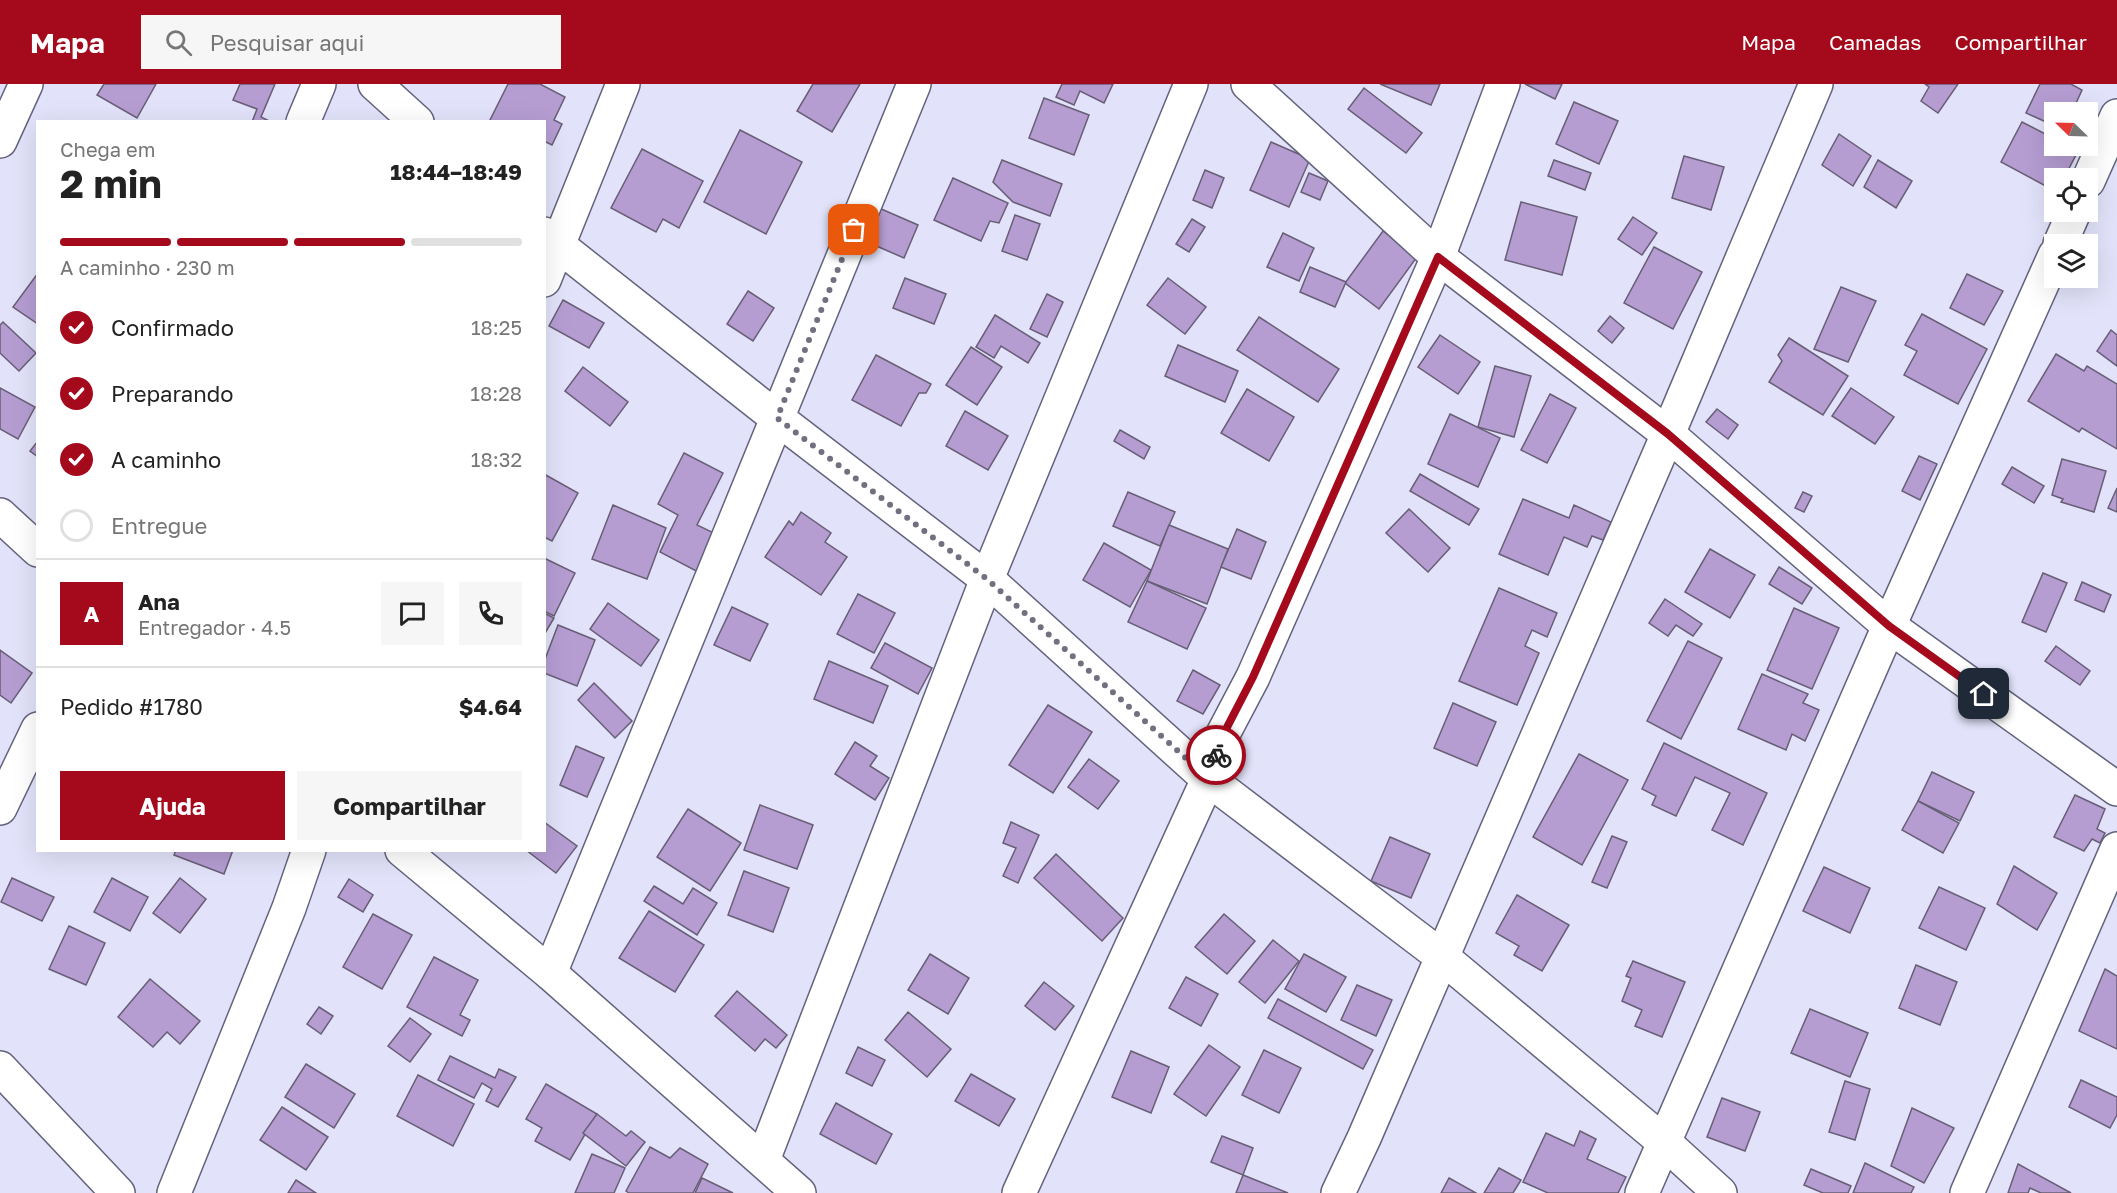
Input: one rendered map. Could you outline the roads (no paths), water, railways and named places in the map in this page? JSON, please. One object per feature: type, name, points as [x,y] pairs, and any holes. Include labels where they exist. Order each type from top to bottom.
[{"type":"street","points":[[0,141],[26,84]]},
{"type":"street","points":[[304,120],[319,84]]},
{"type":"street","points":[[375,84],[415,120]]},
{"type":"street","points":[[546,269],[551,241],[623,84]]},
{"type":"street","points":[[550,973],[915,84]]},
{"type":"street","points":[[404,852],[550,973],[781,1181],[987,579],[1191,84]]},
{"type":"street","points":[[1248,84],[1438,257],[1668,434],[1889,626],[2117,789]]},
{"type":"street","points":[[1019,1193],[1208,778],[1223,735],[1253,677],[1438,257],[1503,84]]},
{"type":"street","points":[[1338,1193],[1364,1138],[1668,434],[1816,84]]},
{"type":"street","points":[[2094,168],[2117,116]]},
{"type":"street","points":[[551,241],[987,579],[1208,778],[1441,956],[1664,1142],[1720,1193]]},
{"type":"street","points":[[1642,1193],[1889,626],[2044,280]]},
{"type":"street","points":[[0,515],[36,548]]},
{"type":"street","points":[[0,808],[36,733]]},
{"type":"street","points":[[1967,1193],[2117,849]]},
{"type":"street","points":[[174,1193],[289,908],[308,852]]},
{"type":"street","points":[[0,1068],[118,1193]]}]
